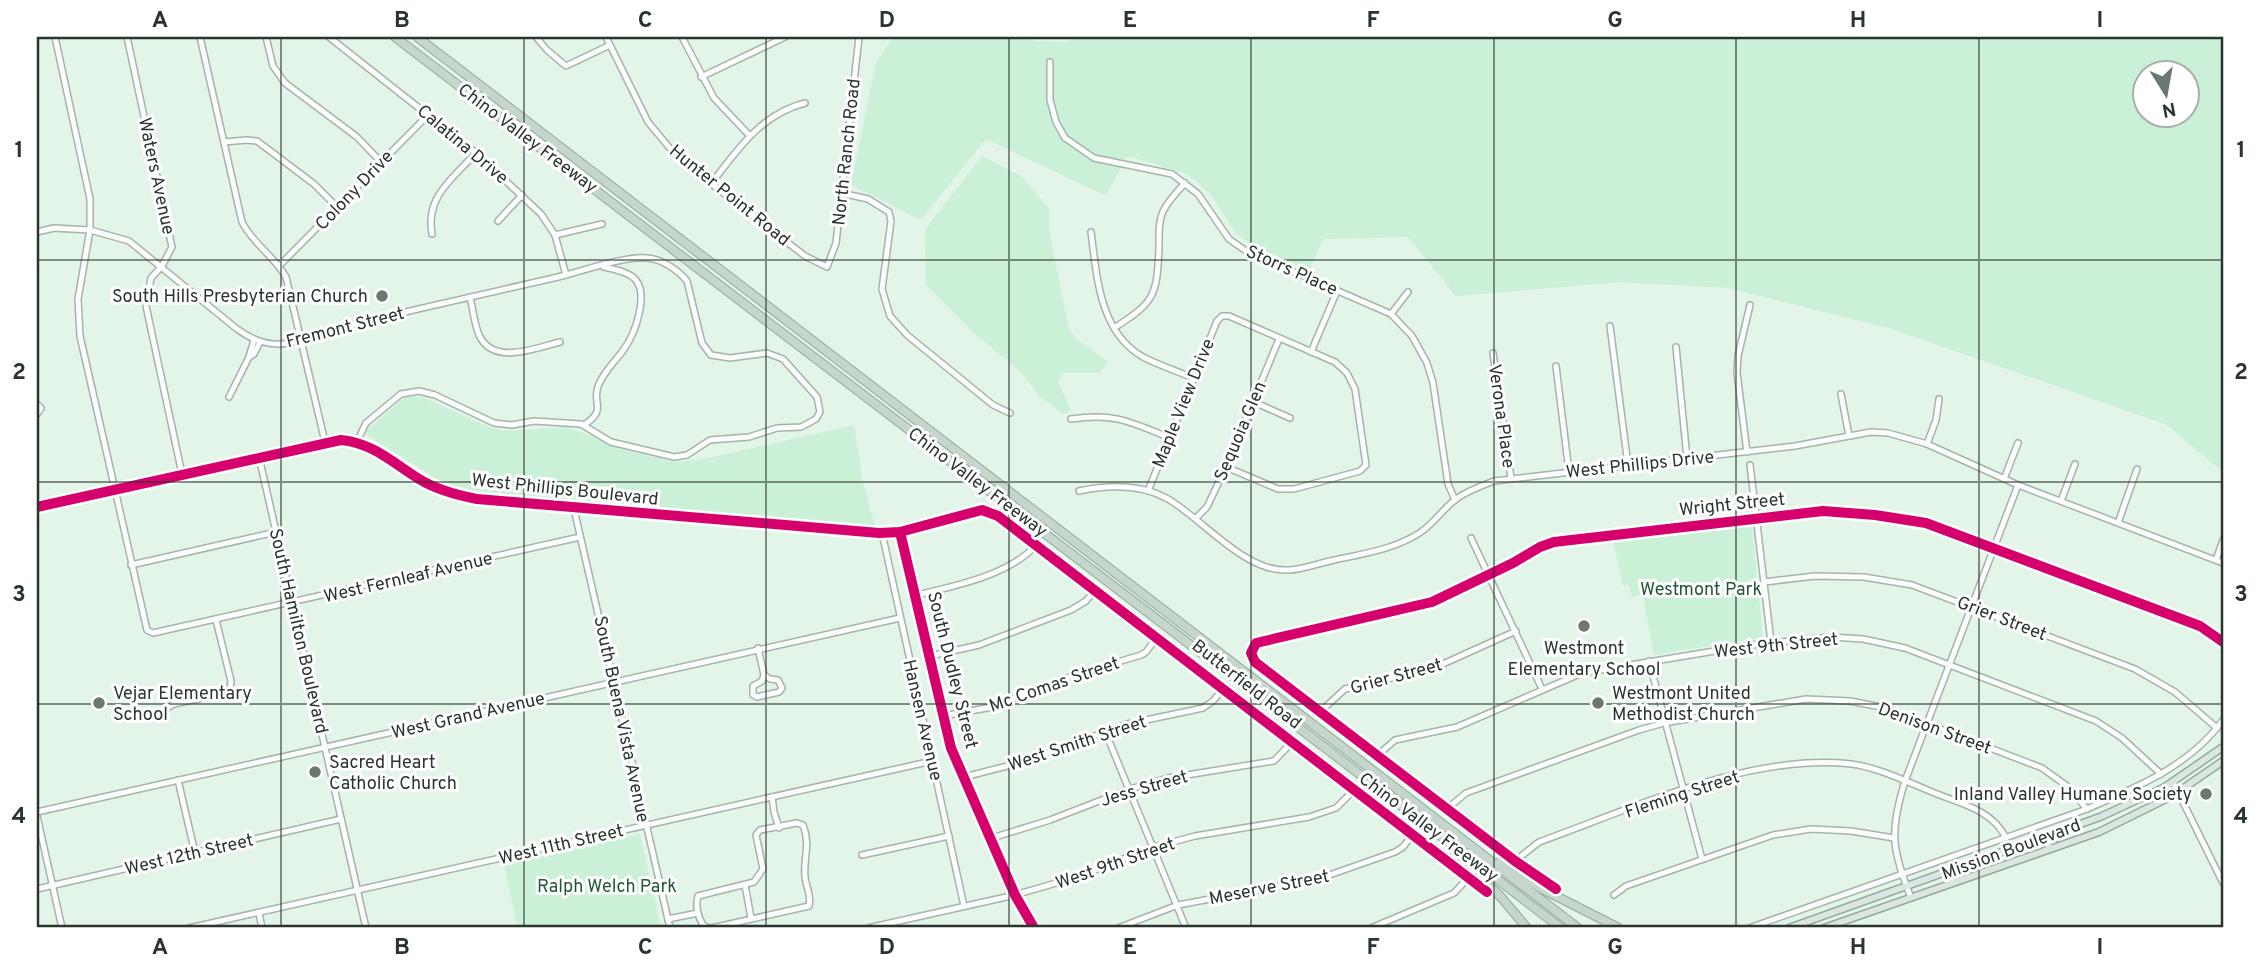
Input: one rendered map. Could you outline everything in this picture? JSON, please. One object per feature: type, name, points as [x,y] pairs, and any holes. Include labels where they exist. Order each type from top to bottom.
[{"type":"highway","name":"Chino Valley Freeway","points":[[395,37],[1561,928]]},
{"type":"highway","name":"Chino Valley Freeway","points":[[417,37],[1578,928]]},
{"type":"highway","points":[[1414,815],[1486,882],[1527,928]]},
{"type":"highway","points":[[1448,827],[1544,890],[1619,928]]},
{"type":"main road","name":"Mission Boulevard","points":[[1789,928],[2099,817],[2173,782],[2223,747]]},
{"type":"main road","points":[[1824,928],[2115,825],[2179,791],[2223,761]]},
{"type":"main road","points":[[2049,849],[2048,842],[2065,834],[2071,827]]},
{"type":"street","points":[[55,37],[90,199],[90,230],[80,281],[78,316],[131,565],[276,533]]},
{"type":"street","name":"Waters Avenue","points":[[127,37],[172,247],[162,266],[151,278],[146,306],[182,474]]},
{"type":"street","points":[[200,37],[242,222],[248,234],[279,265],[290,291],[325,442]]},
{"type":"street","points":[[267,37],[273,66],[285,83],[357,137],[381,162]]},
{"type":"street","name":"Calatina Drive","points":[[329,37],[476,153],[541,214],[555,234],[566,275]]},
{"type":"street","points":[[536,37],[547,51],[566,66],[610,45]]},
{"type":"street","name":"Hunter Point Road","points":[[606,37],[648,122],[678,158],[805,256],[827,267]]},
{"type":"street","points":[[682,37],[713,98],[748,135]]},
{"type":"street","points":[[701,76],[785,37]]},
{"type":"street","name":"North Ranch Road","points":[[827,267],[836,243],[859,37]]},
{"type":"street","name":"Storrs Place","points":[[1050,62],[1049,100],[1065,138],[1094,158],[1172,174],[1198,194],[1229,239],[1237,245],[1391,314],[1412,336],[1427,363],[1433,383],[1448,484],[1455,499]]},
{"type":"street","points":[[711,184],[748,135],[783,111],[805,103]]},
{"type":"street","name":"Colony Drive","points":[[279,265],[429,114]]},
{"type":"street","points":[[224,142],[257,141],[314,184],[337,207]]},
{"type":"street","points":[[432,234],[429,219],[436,198],[476,153]]},
{"type":"street","points":[[1114,328],[1140,312],[1156,288],[1159,226],[1163,212],[1185,183]]},
{"type":"street","points":[[841,193],[868,199],[889,212],[891,221],[882,289],[885,304],[898,326],[993,405],[1010,413]]},
{"type":"street","points":[[498,221],[522,195]]},
{"type":"street","points":[[555,234],[602,224]]},
{"type":"street","points":[[37,232],[54,228],[90,230],[129,241],[237,329],[257,341],[229,397]]},
{"type":"street","points":[[1091,232],[1105,311],[1114,328],[1141,356],[1193,378]]},
{"type":"street","name":"Fremont Street","points":[[257,341],[280,344],[599,266],[649,258],[681,274],[687,281],[705,350],[719,358],[767,353],[783,359],[817,397],[820,412],[816,419],[801,428],[777,428],[749,437],[710,440],[687,455],[674,457],[611,442],[584,425]]},
{"type":"street","points":[[357,442],[366,424],[401,394],[419,391],[435,395],[494,423],[512,425],[534,421],[584,425],[593,419],[599,410],[598,385],[632,336],[641,293],[634,278],[619,270],[599,266]]},
{"type":"street","points":[[1311,352],[1337,291]]},
{"type":"street","points":[[1391,314],[1408,292]]},
{"type":"street","points":[[470,297],[478,333],[484,344],[492,350],[510,354],[560,342]]},
{"type":"street","points":[[1747,452],[1737,373],[1738,356],[1750,305]]},
{"type":"street","name":"Maple View Drive","points":[[1148,491],[1217,321],[1222,316],[1229,316],[1279,339]]},
{"type":"street","points":[[1610,326],[1628,466]]},
{"type":"street","points":[[1226,467],[1278,489],[1294,489],[1360,471],[1366,464],[1355,388],[1347,373],[1335,362],[1279,339]]},
{"type":"street","name":"Sequoia Glen","points":[[1196,519],[1207,507],[1226,467],[1279,339]]},
{"type":"street","points":[[1676,347],[1687,458]]},
{"type":"street","name":"Verona Place","points":[[1493,353],[1510,478]]},
{"type":"street","points":[[1556,366],[1569,472]]},
{"type":"street","points":[[1841,394],[1849,436]]},
{"type":"street","points":[[1927,444],[1936,420],[1939,399]]},
{"type":"street","points":[[1254,402],[1290,418]]},
{"type":"street","points":[[37,404],[41,408],[37,414]]},
{"type":"street","points":[[1071,419],[1110,416],[1168,437]]},
{"type":"street","name":"West Phillips Drive","points":[[1079,491],[1114,486],[1148,491],[1166,498],[1252,562],[1270,569],[1289,570],[1388,548],[1406,541],[1424,530],[1455,499],[1476,488],[1510,478],[1747,452],[1871,432],[1888,433],[1927,444],[2018,485],[2220,561]]},
{"type":"street","name":"West Phillips Boulevard","points":[[37,507],[325,442],[357,442],[377,450],[421,480],[456,495],[574,509],[882,533],[900,532],[982,510]]},
{"type":"street","points":[[2004,479],[2018,443]]},
{"type":"street","name":"South Hamilton Boulevard","points":[[259,457],[366,928]]},
{"type":"street","points":[[2061,501],[2075,464]]},
{"type":"street","points":[[1750,465],[1771,642]]},
{"type":"street","points":[[2118,523],[2137,469]]},
{"type":"street","points":[[1911,898],[1902,874],[1894,838],[1895,814],[1905,781],[2018,485]]},
{"type":"street","name":"South Buena Vista Avenue","points":[[574,509],[670,928]]},
{"type":"street","name":"Butterfield Road","points":[[982,510],[998,516],[1487,892]]},
{"type":"street","name":"Wright Street","points":[[1252,657],[1252,648],[1263,640],[1432,602],[1554,542],[1823,511],[1875,514],[1926,523],[2200,626],[2223,642]]},
{"type":"street","name":"South Dudley Street","points":[[900,532],[951,748],[1016,895],[1034,928]]},
{"type":"street","name":"Hansen Avenue","points":[[882,533],[964,906]]},
{"type":"street","name":"West Fernleaf Avenue","points":[[131,565],[144,625],[153,634],[580,537]]},
{"type":"street","points":[[1471,538],[1542,689]]},
{"type":"street","points":[[2220,561],[2223,540]]},
{"type":"street","points":[[916,596],[960,585],[1023,559],[1036,545]]},
{"type":"street","name":"Grier Street","points":[[1764,582],[1815,576],[1864,577],[1913,585],[2135,668],[2175,692],[2217,728]]},
{"type":"street","points":[[930,656],[979,645],[1071,610],[1086,601],[1095,590]]},
{"type":"street","name":"West Grand Avenue","points":[[37,814],[758,648],[900,618]]},
{"type":"street","points":[[167,708],[224,693],[230,688],[231,681],[216,620]]},
{"type":"street","name":"Grier Street","points":[[1320,712],[1345,689],[1434,668],[1516,631]]},
{"type":"street","name":"Mc Comas Street","points":[[943,716],[992,707],[1078,674],[1141,655],[1157,637]]},
{"type":"street","name":"West 9th Street","points":[[1378,755],[1395,740],[1457,726],[1582,673],[1771,642],[1831,637],[1863,639],[1905,648],[2096,722],[2122,738],[2161,774]]},
{"type":"street","points":[[758,648],[764,675],[762,681],[753,686],[753,695],[757,697],[779,692],[782,688],[778,680],[764,675]]},
{"type":"street","name":"Butterfield Road","points":[[1252,657],[1255,662],[1515,861],[1556,889]]},
{"type":"street","points":[[1649,661],[1702,859]]},
{"type":"street","name":"West Smith Street","points":[[964,777],[1023,762],[1105,731],[1153,717],[1203,708],[1224,688]]},
{"type":"street","name":"Denison Street","points":[[1448,808],[1466,793],[1664,723],[1806,699],[1850,701],[1886,708],[2042,768],[2067,786],[2087,809]]},
{"type":"street","points":[[1749,928],[2087,809],[2161,774],[2189,756],[2223,720]]},
{"type":"street","points":[[1105,731],[1186,928]]},
{"type":"street","name":"Jess Street","points":[[992,838],[1050,820],[1129,789],[1168,778],[1274,761],[1293,741]]},
{"type":"street","name":"West 11th Street","points":[[189,928],[932,761]]},
{"type":"street","name":"Fleming Street","points":[[1515,861],[1539,842],[1722,777],[1824,762],[1855,764],[1983,812],[1996,822],[2006,838]]},
{"type":"street","points":[[178,780],[195,853]]},
{"type":"street","points":[[2173,782],[2223,883]]},
{"type":"street","name":"West 9th Street","points":[[868,928],[1016,895],[1077,877],[1154,846],[1195,836],[1309,817],[1336,808],[1355,789]]},
{"type":"street","points":[[772,797],[779,828]]},
{"type":"street","points":[[37,814],[62,928]]},
{"type":"street","name":"West 12th Street","points":[[37,889],[341,819]]},
{"type":"street","points":[[797,823],[803,825],[805,830],[808,850],[804,874],[811,900],[809,906],[712,928],[705,927],[698,913],[698,895],[754,882],[763,869],[755,841],[756,835],[760,830],[779,828],[797,823]]},
{"type":"street","points":[[1614,895],[1626,886],[1773,835],[1811,829],[1851,831],[1894,838]]},
{"type":"street","name":"Meserve Street","points":[[1118,928],[1178,905],[1318,879],[1395,852],[1403,847],[1413,834]]},
{"type":"street","points":[[862,855],[948,836]]},
{"type":"street","points":[[1371,928],[1454,893],[1469,877]]},
{"type":"street","points":[[745,885],[751,918]]},
{"type":"street","points":[[259,913],[262,928]]},
{"type":"street","points":[[668,919],[698,913]]},
{"type":"green space","points":[[893,37],[1032,37],[1034,41],[1067,42],[1078,37],[2223,37],[2223,472],[2165,424],[1889,328],[1728,288],[1620,282],[1456,296],[1408,237],[1323,239],[1309,271],[1254,246],[1235,232],[1212,196],[1187,174],[1127,156],[1106,196],[986,139],[921,220],[851,185],[876,63]]},
{"type":"green space","points":[[982,156],[1021,176],[1049,208],[1049,231],[1068,326],[1076,339],[1108,362],[1099,373],[1063,373],[1058,382],[1071,410],[1064,414],[1040,397],[1022,373],[974,333],[926,285],[925,230]]},
{"type":"green space","points":[[414,396],[427,399],[491,428],[508,431],[565,427],[593,436],[619,449],[675,462],[705,459],[854,425],[863,482],[875,526],[470,491],[439,480],[368,436],[367,430],[404,398]]},
{"type":"green space","name":"Westmont Park","points":[[1748,525],[1752,528],[1763,637],[1654,655],[1643,595],[1632,597],[1629,585],[1623,586],[1613,541]]},
{"type":"green space","name":"Ralph Welch Park","points":[[640,834],[661,928],[518,928],[504,865]]},
{"type":"cycle path","points":[[37,507],[341,440],[373,449],[433,486],[477,499],[879,533],[900,532],[982,510],[998,516],[1487,892]]},
{"type":"cycle path","points":[[1556,889],[1515,861],[1255,662],[1251,653],[1256,643],[1432,602],[1554,542],[1823,511],[1926,523],[2200,626],[2223,642]]},
{"type":"cycle path","points":[[900,532],[951,748],[1015,895],[1034,928]]},
{"type":"place","name":"South Hills Presbyterian Church","points":[[382,296]]},
{"type":"place","name":"Westmont Elementary School","points":[[1584,626]]},
{"type":"place","name":"Vejar Elementary School","points":[[99,703]]},
{"type":"place","name":"Westmont United Methodist Church","points":[[1598,703]]},
{"type":"place","name":"Sacred Heart Catholic Church","points":[[315,772]]},
{"type":"place","name":"Inland Valley Humane Society","points":[[2206,794]]}]
